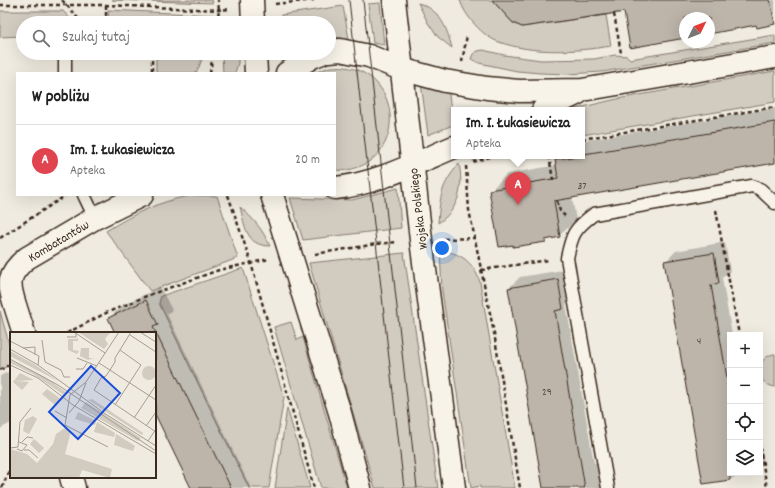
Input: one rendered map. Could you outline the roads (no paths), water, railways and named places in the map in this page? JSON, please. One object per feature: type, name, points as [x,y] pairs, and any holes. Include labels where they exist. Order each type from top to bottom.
[{"type":"street","name":"Wojska Polskiego","points":[[394,0],[421,240],[454,488]]},
{"type":"street","points":[[336,50],[369,56],[401,69],[445,81],[487,88],[519,91],[582,90],[775,58]]},
{"type":"street","points":[[255,60],[256,72]]},
{"type":"street","points":[[289,72],[307,60]]},
{"type":"street","points":[[549,107],[582,90]]},
{"type":"street","points":[[336,188],[369,182],[451,148]]},
{"type":"street","name":"Kombatantów","points":[[24,332],[10,289],[11,276],[18,265],[26,258],[95,218],[140,196]]},
{"type":"street","points":[[272,196],[293,257],[340,413],[360,488]]},
{"type":"street","points":[[71,478],[74,488]]},
{"type":"lane","points":[[65,60],[65,72]]},
{"type":"lane","points":[[608,488],[567,258],[571,240],[579,225],[594,214],[752,186],[760,189],[775,203]]},
{"type":"lane","points":[[84,196],[95,218]]},
{"type":"tram line","points":[[349,0],[404,488]]},
{"type":"tram line","points":[[363,0],[417,488]]},
{"type":"place","name":"Im. I. Łukasiewicza","points":[[518,205]]}]
